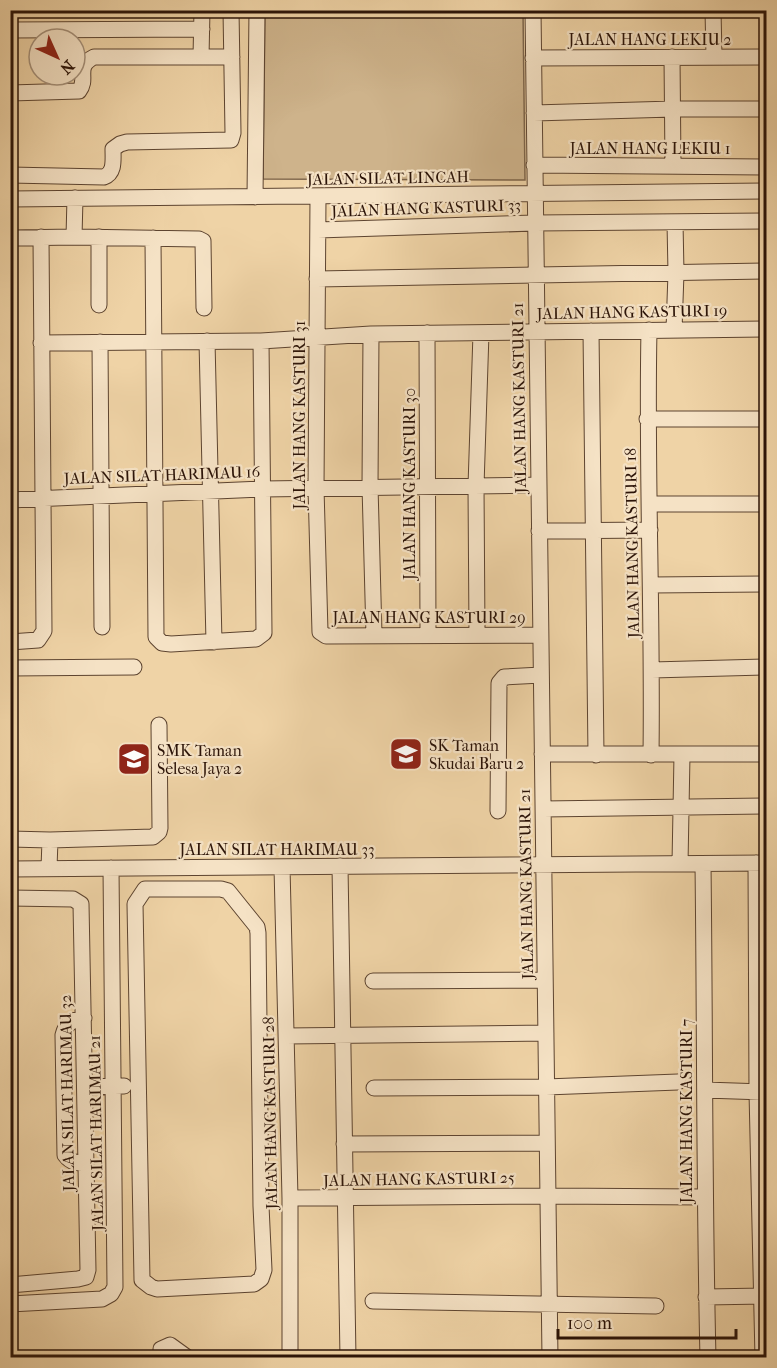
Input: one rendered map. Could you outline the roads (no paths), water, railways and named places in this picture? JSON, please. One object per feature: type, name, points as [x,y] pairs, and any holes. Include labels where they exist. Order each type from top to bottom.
[{"type":"street","points":[[201,57],[202,10]]},
{"type":"street","points":[[10,175],[104,177],[112,171],[113,149],[120,144],[231,140],[234,133],[231,10]]},
{"type":"street","points":[[255,197],[257,10]]},
{"type":"street","name":"JALAN HANG KASTURI 21","points":[[533,10],[550,1358]]},
{"type":"street","points":[[713,10],[714,57]]},
{"type":"street","points":[[10,30],[202,28]]},
{"type":"street","points":[[10,93],[80,91],[83,85],[83,67],[94,57],[232,57]]},
{"type":"street","points":[[672,57],[673,166]]},
{"type":"street","name":"JALAN HANG LEKIU 2","points":[[533,58],[766,57]]},
{"type":"street","points":[[534,113],[766,109]]},
{"type":"street","name":"JALAN HANG LEKIU 1","points":[[534,165],[766,167]]},
{"type":"street","name":"JALAN SILAT LINCAH","points":[[10,199],[766,191]]},
{"type":"street","name":"JALAN HANG KASTURI 31","points":[[318,197],[316,488],[320,632]]},
{"type":"street","points":[[74,237],[75,198]]},
{"type":"street","name":"JALAN HANG KASTURI 33","points":[[318,230],[535,223],[766,221]]},
{"type":"street","points":[[674,330],[675,222]]},
{"type":"street","points":[[10,642],[38,640],[43,635],[41,237]]},
{"type":"street","points":[[99,237],[99,305]]},
{"type":"street","points":[[10,238],[199,239],[202,241],[204,308]]},
{"type":"street","points":[[153,238],[156,637],[162,643],[256,639],[264,633],[261,341]]},
{"type":"street","points":[[318,279],[766,271]]},
{"type":"street","name":"JALAN HANG KASTURI 19","points":[[41,343],[261,341],[371,334],[766,328]]},
{"type":"street","name":"JALAN HANG KASTURI 18","points":[[649,330],[647,419],[651,585],[651,755]]},
{"type":"street","points":[[591,331],[596,755]]},
{"type":"street","name":"JALAN HANG KASTURI 30","points":[[427,333],[428,634]]},
{"type":"street","points":[[477,634],[476,486],[481,333]]},
{"type":"street","points":[[371,334],[370,486],[374,635]]},
{"type":"street","points":[[207,341],[214,642]]},
{"type":"street","points":[[100,342],[102,627]]},
{"type":"street","points":[[647,419],[766,419]]},
{"type":"street","name":"JALAN SILAT HARIMAU 16","points":[[10,500],[263,489],[538,485]]},
{"type":"street","points":[[649,504],[766,504]]},
{"type":"street","points":[[539,531],[650,530]]},
{"type":"street","points":[[651,585],[766,584]]},
{"type":"street","name":"JALAN HANG KASTURI 29","points":[[320,632],[326,636],[540,635]]},
{"type":"street","points":[[10,668],[134,667]]},
{"type":"street","points":[[652,670],[766,667]]},
{"type":"street","points":[[498,811],[499,683],[504,677],[541,675]]},
{"type":"street","points":[[10,839],[153,837],[158,834],[161,805],[159,725]]},
{"type":"street","points":[[542,754],[766,754]]},
{"type":"street","points":[[680,864],[682,755]]},
{"type":"street","points":[[543,809],[766,806]]},
{"type":"street","points":[[50,840],[50,868]]},
{"type":"street","points":[[761,863],[763,1358]]},
{"type":"street","name":"JALAN SILAT HARIMAU 33","points":[[10,869],[761,863]]},
{"type":"street","name":"JALAN HANG KASTURI 7","points":[[703,864],[704,1197],[708,1358]]},
{"type":"street","points":[[340,866],[348,1358]]},
{"type":"street","name":"JALAN HANG KASTURI 28","points":[[282,867],[290,1198],[290,1358]]},
{"type":"street","name":"JALAN SILAT HARIMAU 21","points":[[10,1304],[102,1299],[111,1294],[116,1287],[111,868]]},
{"type":"street","points":[[145,889],[221,889],[228,891],[256,927],[258,933],[261,1206],[264,1270],[261,1280],[254,1284],[157,1289],[142,1280],[137,1086],[135,904],[145,889]]},
{"type":"street","name":"JALAN SILAT HARIMAU 32","points":[[10,898],[73,899],[81,904],[88,1270],[86,1276],[78,1279],[10,1284]]},
{"type":"street","points":[[374,981],[545,980]]},
{"type":"street","points":[[84,1018],[73,1020],[65,1026],[63,1035],[64,1133],[65,1155],[68,1160],[74,1163],[86,1163]]},
{"type":"street","points":[[286,1036],[546,1033]]},
{"type":"street","points":[[374,1088],[546,1087],[678,1082]]},
{"type":"street","points":[[85,1088],[137,1086]]},
{"type":"street","points":[[705,1090],[762,1092]]},
{"type":"street","points":[[344,1144],[547,1143]]},
{"type":"street","name":"JALAN HANG KASTURI 25","points":[[290,1198],[704,1197]]},
{"type":"street","points":[[706,1297],[764,1296]]},
{"type":"street","points":[[373,1301],[656,1306]]},
{"type":"street","points":[[161,1358],[161,1349],[170,1346],[188,1358]]},
{"type":"place","name":"SK Taman Skudai Baru 2","points":[[406,754]]},
{"type":"place","name":"SMK Taman Selesa Jaya 2","points":[[134,759]]}]
